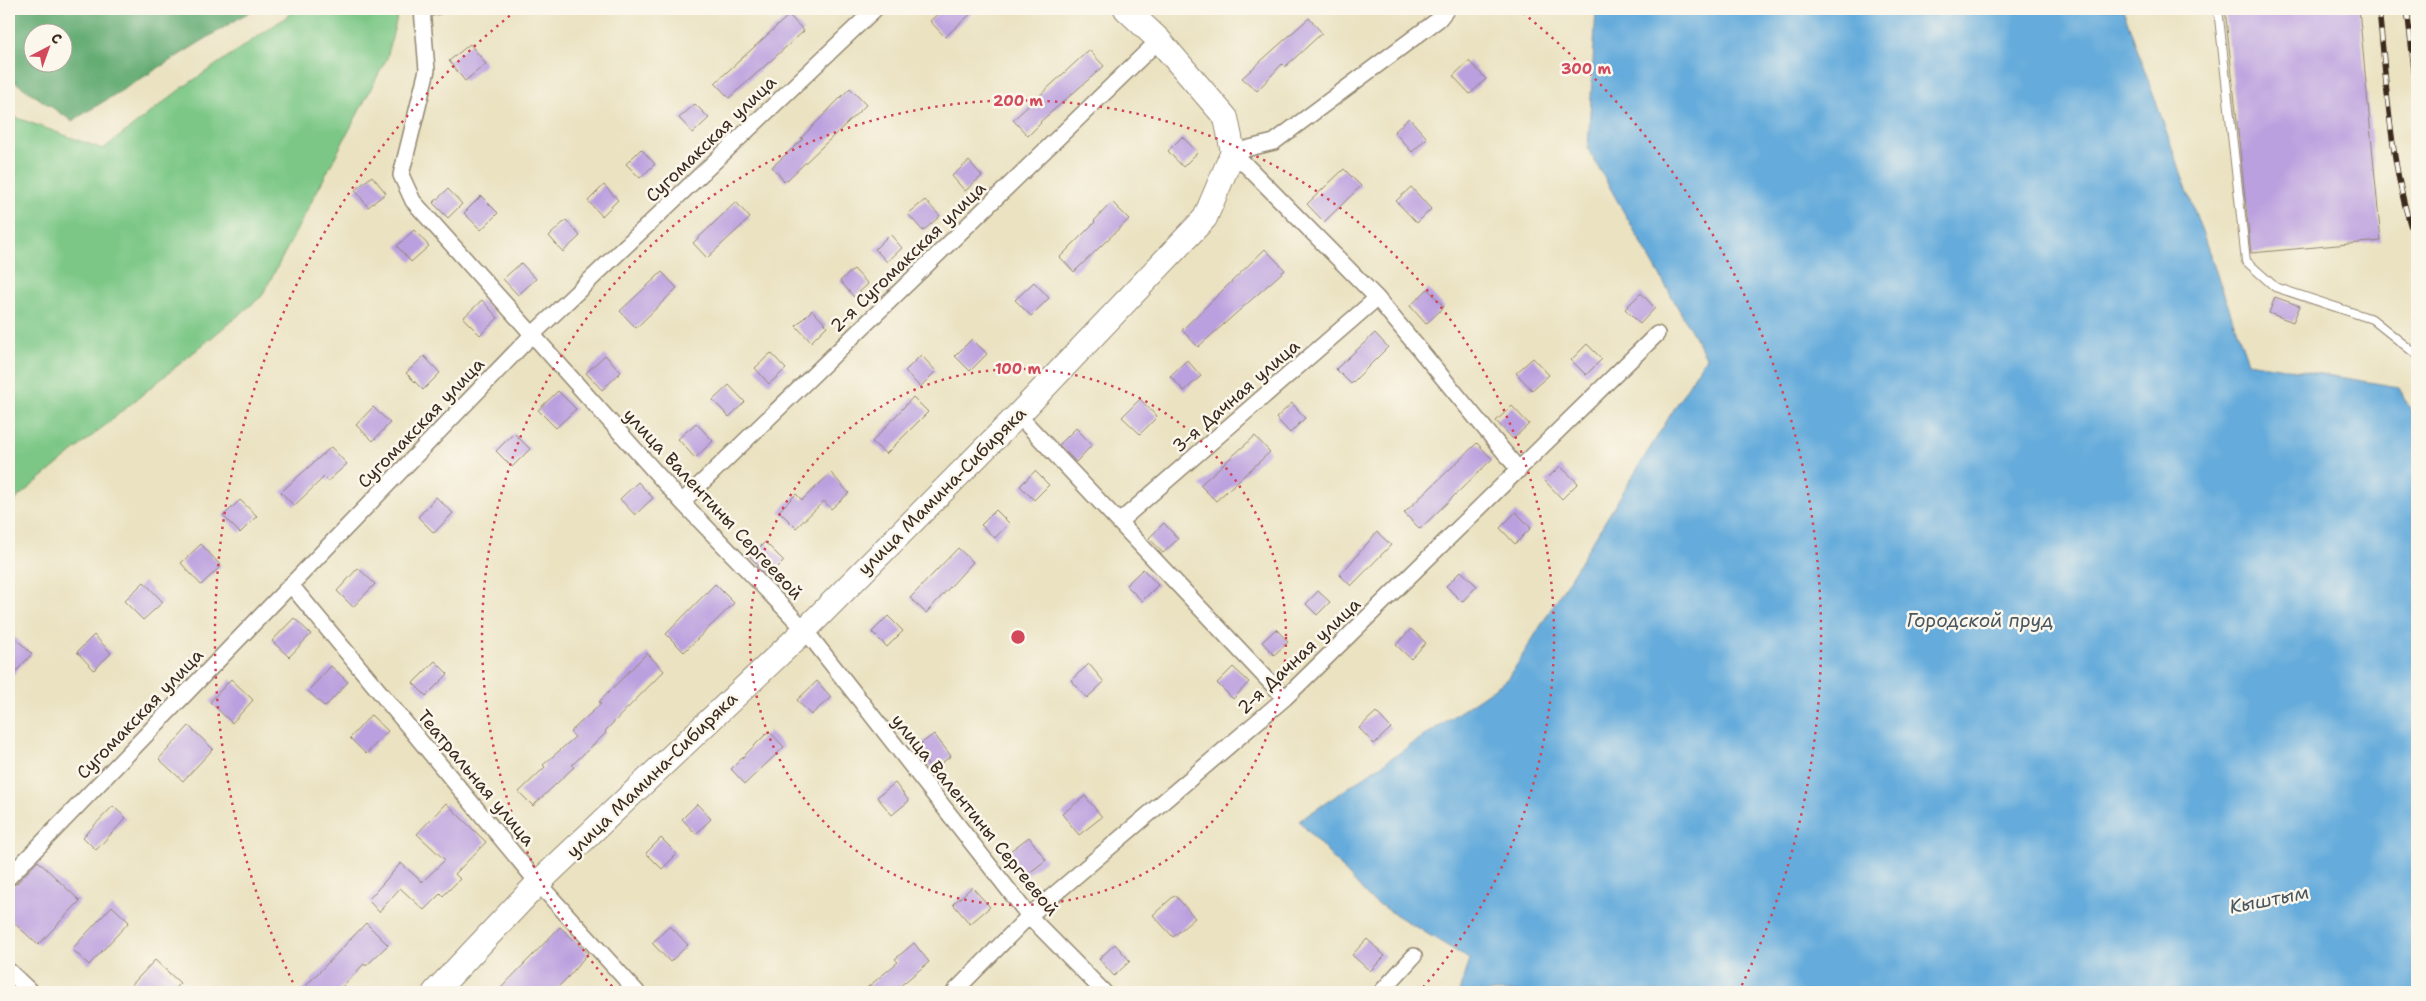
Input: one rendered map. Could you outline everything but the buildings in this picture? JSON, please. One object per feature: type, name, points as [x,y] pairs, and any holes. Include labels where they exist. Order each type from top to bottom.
[{"type":"main road","points":[[1126,9],[1159,40],[1226,118],[1233,152]]},
{"type":"main road","name":"улица Мамина-Сибиряка","points":[[435,992],[538,883],[804,630],[1018,415],[1205,218],[1233,152]]},
{"type":"street","name":"Сугомакская улица","points":[[9,877],[532,335],[875,9]]},
{"type":"street","points":[[1233,152],[1274,142],[1439,19],[1447,9]]},
{"type":"street","name":"улица Валентины Сергеевой","points":[[422,12],[427,70],[401,175],[413,200],[682,502],[804,630],[1029,916],[1104,992]]},
{"type":"street","name":"2-я Сугомакская улица","points":[[682,502],[1159,40]]},
{"type":"street","points":[[1233,152],[1376,298],[1519,470]]},
{"type":"street","name":"3-я Дачная улица","points":[[1119,522],[1376,298]]},
{"type":"street","name":"2-я Дачная улица","points":[[954,992],[1029,916],[1285,698],[1657,334]]},
{"type":"street","points":[[1018,415],[1285,698]]},
{"type":"street","name":"Театральная улица","points":[[291,584],[538,883],[637,992]]},
{"type":"street","points":[[1381,992],[1414,956]]},
{"type":"street","points":[[9,971],[31,992]]},
{"type":"lane","points":[[422,12],[442,9]]},
{"type":"lane","points":[[2218,9],[2246,261],[2275,287],[2372,319],[2417,355]]},
{"type":"green space","points":[[9,9],[254,9],[72,121],[9,78]]},
{"type":"green space","points":[[298,9],[392,9],[398,13],[387,58],[262,296],[18,497],[9,512],[9,115],[103,149],[182,88]]},
{"type":"water","name":"Городской пруд","points":[[1596,9],[2123,9],[2248,362],[2399,387],[2417,424],[2417,992],[1459,992],[1469,959],[1370,899],[1299,821],[1508,679],[1706,357],[1588,149]]},
{"type":"railway","points":[[2379,9],[2395,159],[2408,217],[2417,245]]},
{"type":"railway","points":[[2407,9],[2417,94]]},
{"type":"water label","name":"Кыштым","points":[[2269,899]]}]
